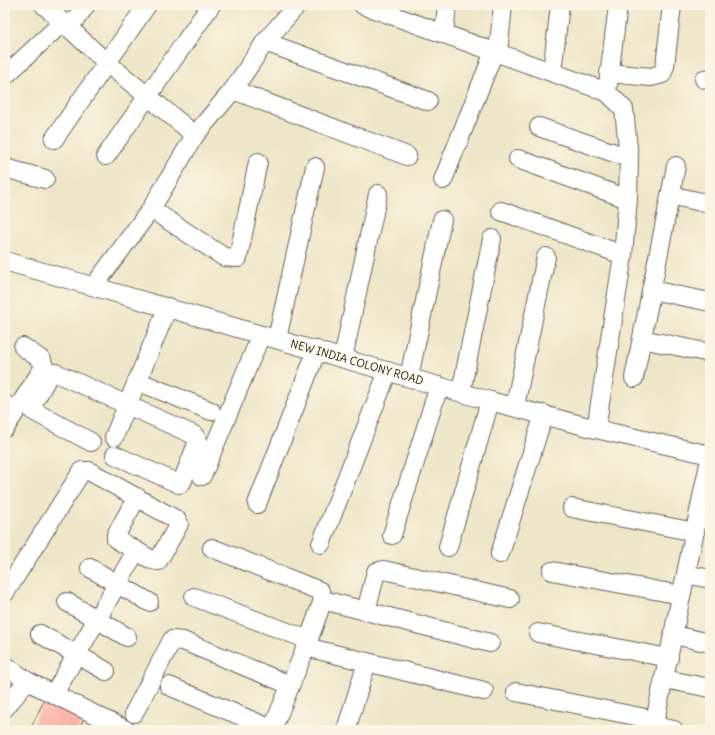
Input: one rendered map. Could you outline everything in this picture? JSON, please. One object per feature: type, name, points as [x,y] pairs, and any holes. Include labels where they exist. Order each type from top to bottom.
[{"type":"street","points":[[44,5],[107,63],[195,135]]},
{"type":"street","points":[[5,76],[66,25],[86,5]]},
{"type":"street","points":[[54,139],[148,5]]},
{"type":"street","points":[[106,156],[211,5]]},
{"type":"street","points":[[94,286],[150,208],[195,135],[233,90],[265,42],[297,5]]},
{"type":"street","points":[[363,5],[607,92],[624,109],[629,158],[628,198],[623,255],[596,429]]},
{"type":"street","points":[[444,34],[447,5]]},
{"type":"street","points":[[443,180],[496,53],[503,5]]},
{"type":"street","points":[[552,72],[560,5]]},
{"type":"street","points":[[607,92],[618,5]]},
{"type":"street","points":[[609,73],[651,77],[662,74],[666,66],[672,5]]},
{"type":"street","points":[[265,42],[428,101]]},
{"type":"street","points":[[233,90],[407,156]]},
{"type":"street","points":[[539,128],[629,158]]},
{"type":"street","points":[[518,159],[628,198]]},
{"type":"street","points":[[150,208],[224,257],[238,258],[258,162]]},
{"type":"street","points":[[634,378],[676,166]]},
{"type":"street","points":[[202,476],[269,337],[315,167]]},
{"type":"street","points":[[5,168],[45,179]]},
{"type":"street","points":[[343,358],[378,194]]},
{"type":"street","points":[[670,195],[710,204]]},
{"type":"street","points":[[501,211],[623,255]]},
{"type":"street","points":[[409,376],[442,220]]},
{"type":"street","points":[[461,392],[492,238]]},
{"type":"street","points":[[515,406],[546,257]]},
{"type":"street","name":"NEW INDIA COLONY ROAD","points":[[5,261],[409,376],[490,401],[515,406],[596,429],[710,455]]},
{"type":"street","points":[[651,290],[710,302]]},
{"type":"street","points":[[91,442],[33,411],[33,404],[48,374],[52,372],[128,405],[194,435],[198,441],[198,444],[182,482],[179,484],[115,446],[128,405],[137,381],[168,307]]},
{"type":"street","points":[[642,339],[710,353]]},
{"type":"street","points":[[8,416],[44,367],[42,360],[23,348]]},
{"type":"street","points":[[257,504],[317,350]]},
{"type":"street","points":[[322,544],[388,371]]},
{"type":"street","points":[[137,381],[211,411]]},
{"type":"street","points":[[392,535],[439,386]]},
{"type":"street","points":[[448,547],[490,401]]},
{"type":"street","points":[[500,554],[544,414]]},
{"type":"street","points":[[654,725],[674,635],[694,532],[704,513],[710,459]]},
{"type":"street","points":[[5,594],[82,471],[89,471],[137,497],[177,520],[179,524],[158,561],[154,562],[115,537],[137,497]]},
{"type":"street","points":[[572,508],[694,532]]},
{"type":"street","points":[[169,686],[272,730],[323,600],[320,591],[212,548]]},
{"type":"street","points":[[54,694],[136,551]]},
{"type":"street","points":[[90,568],[149,602]]},
{"type":"street","points":[[366,611],[376,572],[384,570],[510,599]]},
{"type":"street","points":[[552,571],[681,595]]},
{"type":"street","points":[[686,574],[710,579]]},
{"type":"street","points":[[194,597],[307,643],[367,662],[484,691]]},
{"type":"street","points":[[323,600],[490,643]]},
{"type":"street","points":[[67,602],[127,637]]},
{"type":"street","points":[[538,633],[669,658]]},
{"type":"street","points":[[40,634],[106,671]]},
{"type":"street","points":[[674,635],[710,643]]},
{"type":"street","points":[[134,713],[172,640],[183,641],[290,685]]},
{"type":"street","points":[[346,730],[367,662]]},
{"type":"street","points":[[5,665],[27,681],[126,730]]},
{"type":"street","points":[[664,679],[710,688]]},
{"type":"street","points":[[5,708],[27,681]]},
{"type":"street","points":[[516,692],[674,730]]},
{"type":"building","points":[[46,696],[84,718],[78,730],[30,730]]},
{"type":"building","points":[[94,722],[107,730],[90,730]]}]
